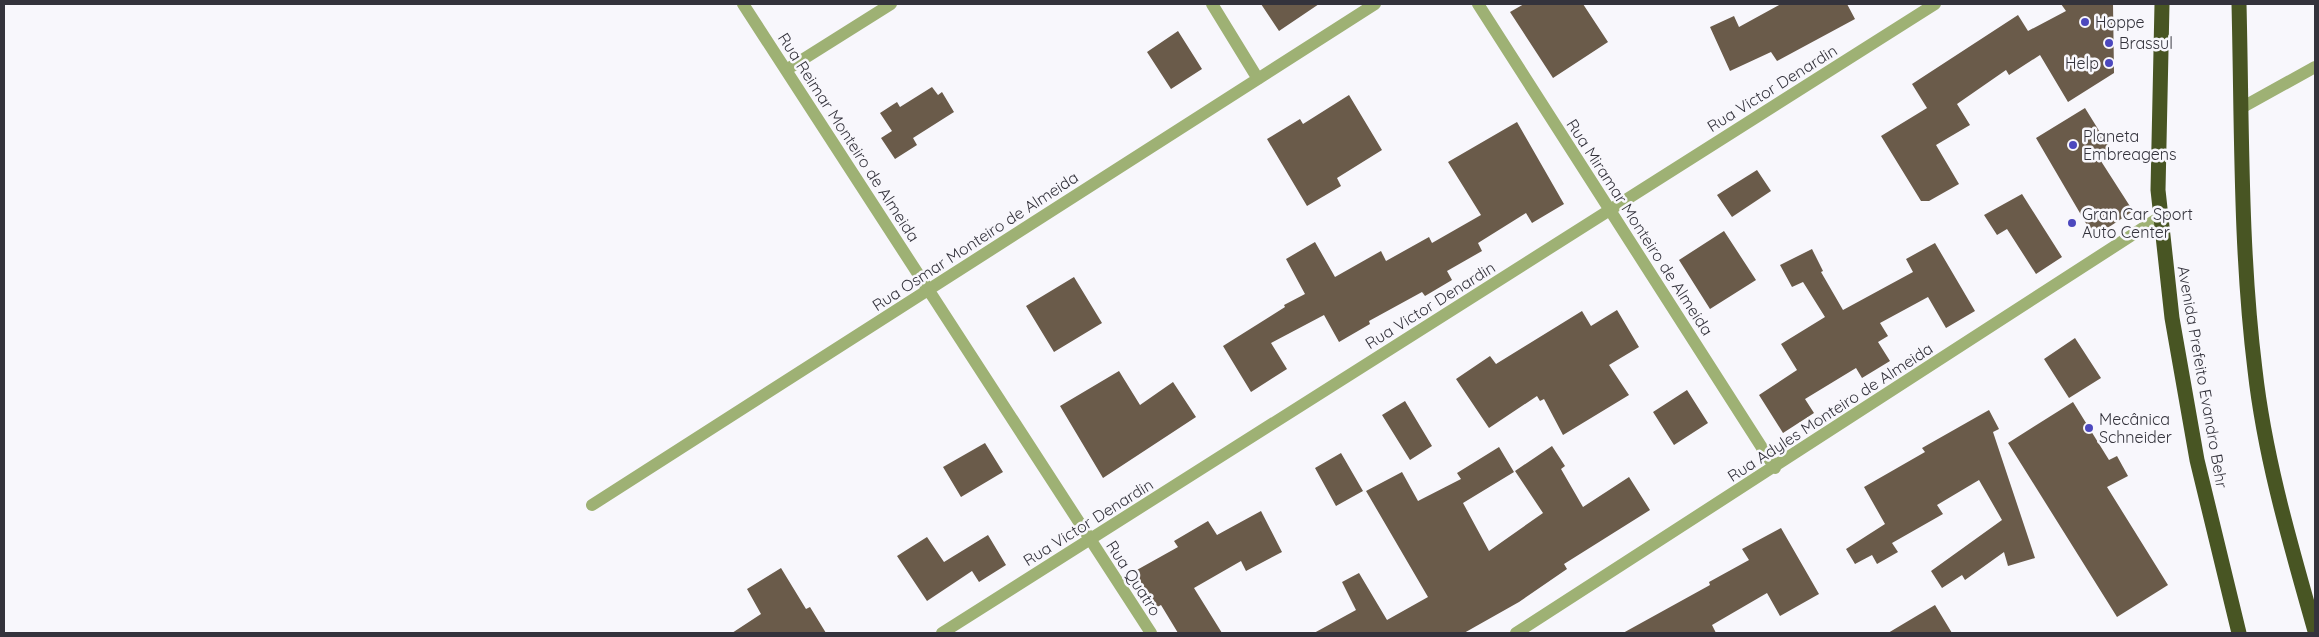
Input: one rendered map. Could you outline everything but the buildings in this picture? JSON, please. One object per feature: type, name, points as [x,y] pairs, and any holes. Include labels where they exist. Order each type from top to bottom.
[{"type":"highway","name":"Avenida Prefeito Evandro Behr","points":[[2162,4],[2158,190],[2172,318],[2197,460],[2239,633]]},
{"type":"highway","points":[[2239,4],[2244,236],[2255,370],[2265,435],[2315,631]]},
{"type":"street","name":"Rua Reimar Monteiro de Almeida","points":[[743,4],[1090,540]]},
{"type":"street","points":[[786,70],[891,4]]},
{"type":"street","points":[[1212,4],[1258,79]]},
{"type":"street","name":"Rua Osmar Monteiro de Almeida","points":[[592,505],[1375,4]]},
{"type":"street","name":"Rua Miramar Monteiro de Almeida","points":[[1478,4],[1775,468]]},
{"type":"street","name":"Rua Victor Denardin","points":[[942,633],[1935,4]]},
{"type":"street","points":[[2242,108],[2315,67]]},
{"type":"street","name":"Rua Adyles Monteiro de Almeida","points":[[1516,633],[1775,468],[2160,216]]},
{"type":"street","name":"Rua Quatro","points":[[1090,540],[1151,633]]},
{"type":"place","name":"Hoppe","points":[[2085,22]]},
{"type":"place","name":"Brassul","points":[[2109,43]]},
{"type":"place","name":"Help","points":[[2109,63]]},
{"type":"place","name":"Planeta Embreagens","points":[[2073,145]]},
{"type":"place","name":"Gran Car Sport Auto Center","points":[[2072,223]]},
{"type":"place","name":"Mecânica Schneider","points":[[2089,428]]}]
